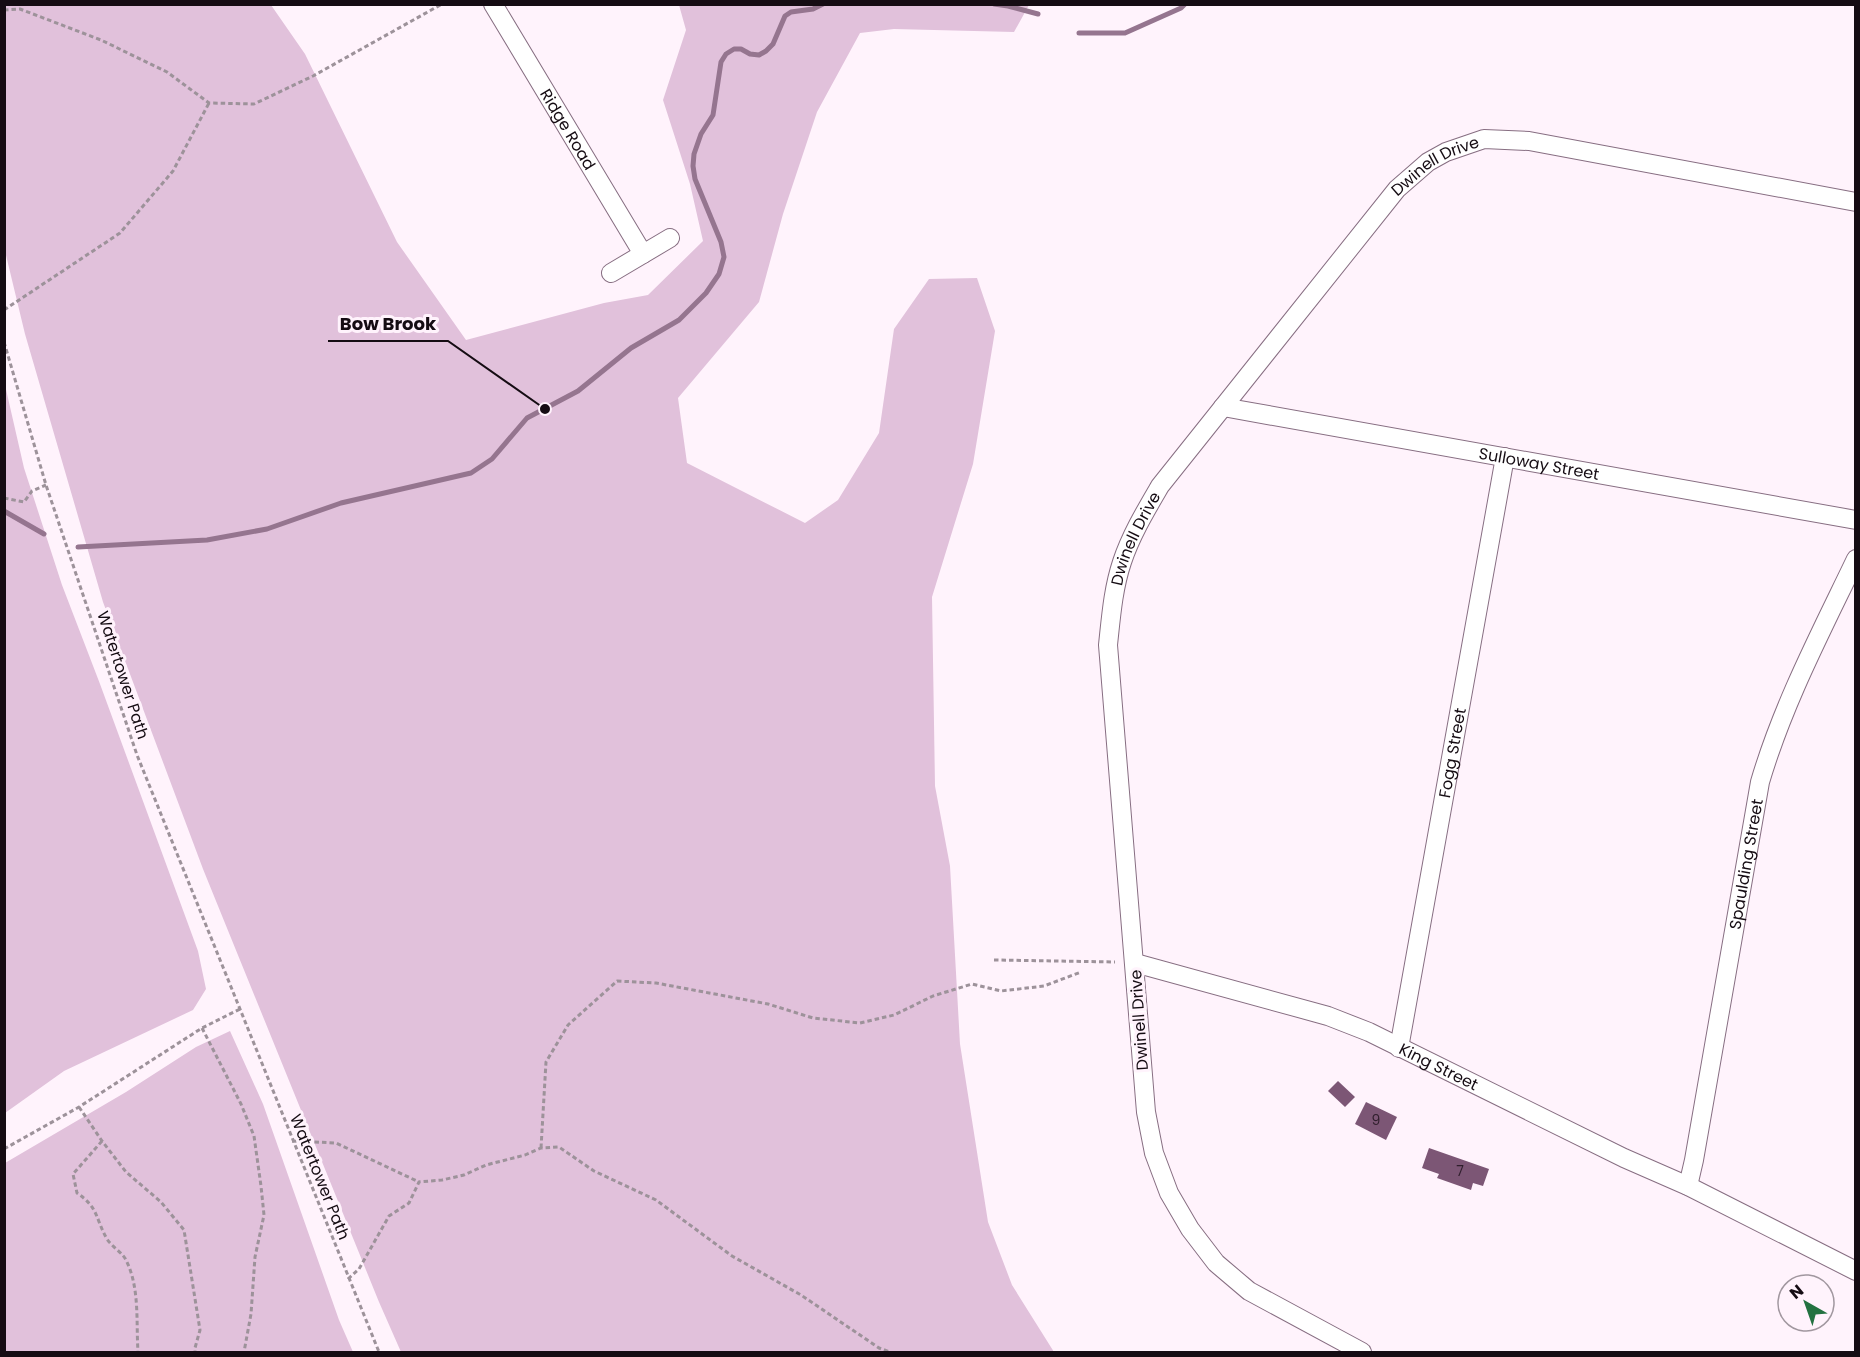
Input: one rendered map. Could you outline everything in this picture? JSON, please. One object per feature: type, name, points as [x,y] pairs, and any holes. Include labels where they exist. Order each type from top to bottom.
[{"type":"street","name":"Ridge Road","points":[[494,4],[644,254]]},
{"type":"street","name":"Dwinell Drive","points":[[1362,1353],[1249,1291],[1216,1263],[1190,1229],[1169,1193],[1154,1153],[1146,1112],[1108,645],[1112,603],[1122,562],[1139,523],[1160,486],[1222,406],[1397,189],[1428,162],[1446,152],[1484,139],[1529,141],[1856,202]]},
{"type":"street","points":[[610,273],[670,238]]},
{"type":"street","name":"Sulloway Street","points":[[1222,406],[1856,520]]},
{"type":"street","name":"Fogg Street","points":[[1399,1048],[1505,457]]},
{"type":"street","name":"Spaulding Street","points":[[1688,1186],[1760,782],[1772,741],[1788,701],[1856,559]]},
{"type":"street","name":"King Street","points":[[1135,963],[1328,1016],[1369,1032],[1648,1170],[1688,1186],[1856,1271]]},
{"type":"path","points":[[4,10],[20,9],[101,40],[167,72],[209,103],[254,104],[313,76],[442,4]]},
{"type":"path","points":[[4,310],[120,233],[173,171],[209,103]]},
{"type":"path","name":"Watertower Path","points":[[4,342],[46,485],[136,755],[379,1353]]},
{"type":"path","points":[[4,498],[24,502],[32,491],[46,485]]},
{"type":"path","points":[[994,960],[1094,960],[1135,963]]},
{"type":"path","points":[[541,1148],[546,1062],[568,1025],[617,981],[656,983],[768,1004],[813,1018],[860,1023],[894,1015],[933,996],[972,984],[1001,991],[1044,986],[1081,972]]},
{"type":"path","points":[[4,1149],[79,1107],[202,1028],[240,1009]]},
{"type":"path","points":[[202,1028],[241,1104],[254,1136],[261,1186],[264,1215],[255,1257],[251,1314],[244,1353]]},
{"type":"path","points":[[79,1107],[126,1172],[161,1202],[184,1230],[200,1330],[195,1353]]},
{"type":"path","points":[[102,1141],[73,1174],[77,1193],[91,1202],[108,1240],[126,1258],[137,1294],[138,1353]]},
{"type":"path","points":[[292,1141],[336,1143],[419,1182],[464,1175],[486,1165],[525,1155],[541,1148],[559,1147],[594,1171],[656,1200],[732,1256],[801,1295],[879,1348],[890,1353]]},
{"type":"path","points":[[348,1279],[358,1269],[389,1216],[409,1203],[419,1182]]},
{"type":"shaded area","points":[[4,5],[271,5],[305,54],[397,242],[466,340],[604,303],[648,295],[703,241],[690,184],[663,100],[686,30],[679,5],[1029,5],[1014,32],[894,29],[860,33],[817,112],[783,214],[759,302],[678,398],[687,463],[805,523],[838,500],[879,433],[894,329],[929,279],[977,278],[995,331],[973,464],[932,597],[935,786],[950,866],[960,1044],[988,1222],[1012,1285],[1054,1352],[401,1352],[203,869],[103,602],[25,334],[5,251]]},
{"type":"shaded area","points":[[5,385],[24,468],[62,585],[198,951],[206,989],[193,1010],[64,1071],[5,1113]]},
{"type":"shaded area","points":[[230,1031],[263,1104],[339,1320],[353,1352],[5,1352],[5,1163],[126,1092],[196,1047]]},
{"type":"building","points":[[1338,1081],[1355,1097],[1345,1107],[1328,1091]]},
{"type":"building","points":[[1366,1102],[1397,1117],[1386,1140],[1355,1124]]},
{"type":"building","points":[[1429,1148],[1489,1169],[1483,1186],[1473,1183],[1471,1190],[1437,1178],[1439,1174],[1422,1168]]},
{"type":"waterway","points":[[78,547],[207,540],[267,529],[341,503],[471,473],[492,459],[527,418],[578,391],[631,348],[679,320],[706,293],[719,274],[724,257],[721,242],[695,179],[693,166],[694,154],[701,134],[713,115],[721,62],[726,54],[734,49],[759,55],[773,44],[785,16],[791,12],[813,9],[823,4]]},
{"type":"waterway","points":[[994,4],[1038,14]]},
{"type":"waterway","points":[[1079,33],[1125,33],[1181,8],[1185,4]]},
{"type":"waterway","points":[[4,511],[44,534]]},
{"type":"place","name":"Bow Brook","points":[[545,409]]}]
